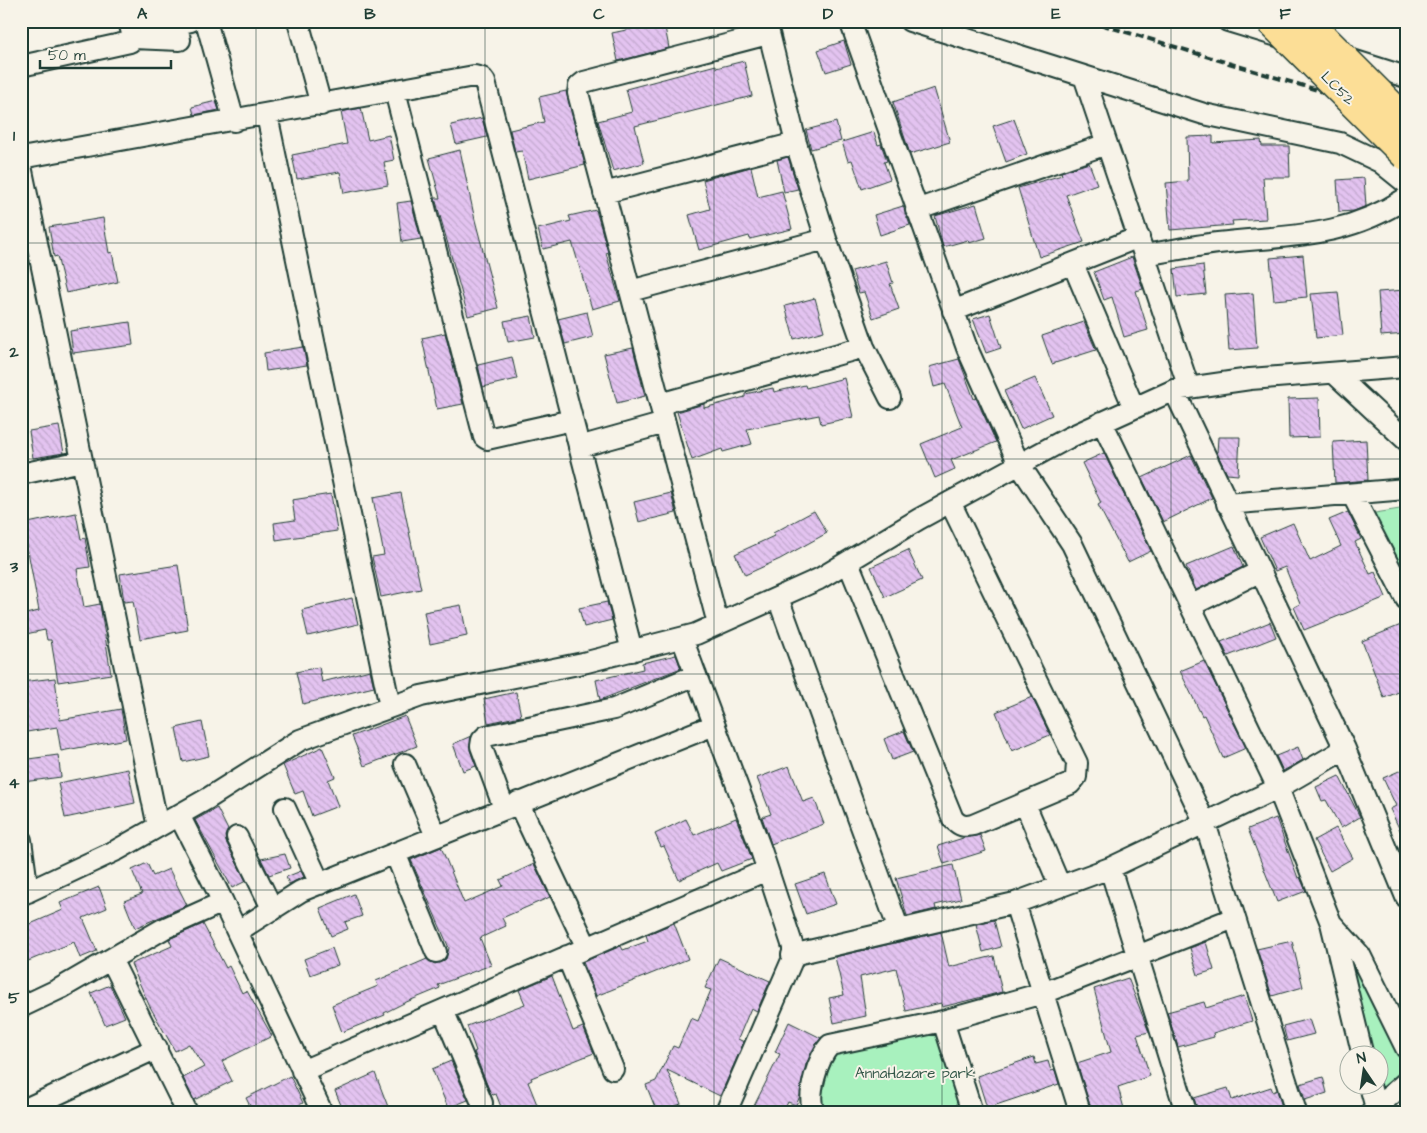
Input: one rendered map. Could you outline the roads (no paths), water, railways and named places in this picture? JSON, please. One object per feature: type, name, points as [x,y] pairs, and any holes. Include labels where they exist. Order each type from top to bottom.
[{"type":"main road","name":"LC52","points":[[1270,21],[1406,156]]},
{"type":"main road","name":"LC52","points":[[1307,21],[1406,120]]},
{"type":"street","points":[[21,66],[130,42],[131,30],[180,40],[177,24],[191,21]]},
{"type":"street","points":[[206,21],[234,121]]},
{"type":"street","points":[[298,21],[321,105]]},
{"type":"street","points":[[850,21],[916,210],[967,348],[1019,464],[1072,544],[1205,823],[1296,1112]]},
{"type":"street","points":[[910,21],[1204,114],[1340,143],[1380,162],[1406,183]]},
{"type":"street","points":[[1228,21],[1406,77]]},
{"type":"street","points":[[718,624],[604,193],[578,92],[579,86],[584,82],[767,28],[796,143],[826,239],[864,347],[890,398]]},
{"type":"street","points":[[21,158],[234,121],[474,76],[482,78],[485,82],[632,651]]},
{"type":"street","points":[[1084,76],[1142,246],[1181,389],[1227,504],[1344,749],[1406,897]]},
{"type":"street","points":[[395,91],[484,437],[488,438],[572,420]]},
{"type":"street","points":[[267,115],[390,707]]},
{"type":"street","points":[[604,193],[796,143]]},
{"type":"street","points":[[916,210],[1107,144]]},
{"type":"street","points":[[21,166],[158,827]]},
{"type":"street","points":[[953,311],[1073,264],[1142,246],[1216,243],[1323,233],[1367,220],[1406,198]]},
{"type":"street","points":[[630,291],[826,239]]},
{"type":"street","points":[[1073,264],[1134,408]]},
{"type":"street","points":[[660,404],[864,347]]},
{"type":"street","points":[[21,840],[25,894],[117,850],[300,740],[421,696],[584,663],[682,638],[718,624],[819,579],[950,502],[1068,438],[1181,389],[1250,379],[1406,367]]},
{"type":"street","points":[[1334,373],[1406,440]]},
{"type":"street","points":[[1102,422],[1278,788],[1331,923],[1361,1046]]},
{"type":"street","points":[[579,447],[665,423]]},
{"type":"street","points":[[21,474],[82,461]]},
{"type":"street","points":[[1227,504],[1406,489]]},
{"type":"street","points":[[1352,494],[1406,599]]},
{"type":"street","points":[[848,562],[953,819],[964,826],[974,825],[1070,784],[1076,777],[1077,763],[950,502]]},
{"type":"street","points":[[1190,606],[1259,572]]},
{"type":"street","points":[[778,598],[899,930]]},
{"type":"street","points":[[682,638],[767,870],[793,947],[792,955],[726,1112]]},
{"type":"street","points":[[587,948],[481,746],[482,740],[486,736],[614,709],[647,697],[696,675]]},
{"type":"street","points":[[238,931],[301,891],[714,725]]},
{"type":"street","points":[[792,955],[1015,902],[1110,868],[1278,788],[1344,749]]},
{"type":"street","points":[[405,764],[436,836]]},
{"type":"street","points":[[1025,804],[1060,886]]},
{"type":"street","points":[[285,808],[320,884]]},
{"type":"street","points":[[179,814],[238,931],[322,1112]]},
{"type":"street","points":[[237,837],[273,910]]},
{"type":"street","points":[[395,853],[436,952]]},
{"type":"street","points":[[1110,868],[1186,1112]]},
{"type":"street","points":[[302,1071],[767,870]]},
{"type":"street","points":[[21,1007],[163,929],[223,902]]},
{"type":"street","points":[[1015,902],[1080,1112]]},
{"type":"street","points":[[810,1109],[810,1095],[824,1052],[830,1045],[943,1021],[1043,993],[1234,918]]},
{"type":"street","points":[[1331,923],[1360,954],[1406,1048]]},
{"type":"street","points":[[567,956],[613,1069]]},
{"type":"street","points":[[111,959],[157,1048],[187,1112]]},
{"type":"street","points":[[443,1010],[482,1103],[480,1112]]},
{"type":"street","points":[[943,1021],[972,1112]]},
{"type":"street","points":[[21,1111],[157,1048]]},
{"type":"street","points":[[1373,1110],[1404,1086]]},
{"type":"street","points":[[1371,1096],[1373,1110]]},
{"type":"railway","points":[[1090,21],[1406,117]]},
{"type":"park label","name":"AnnaHazare park","points":[[915,1073]]}]
